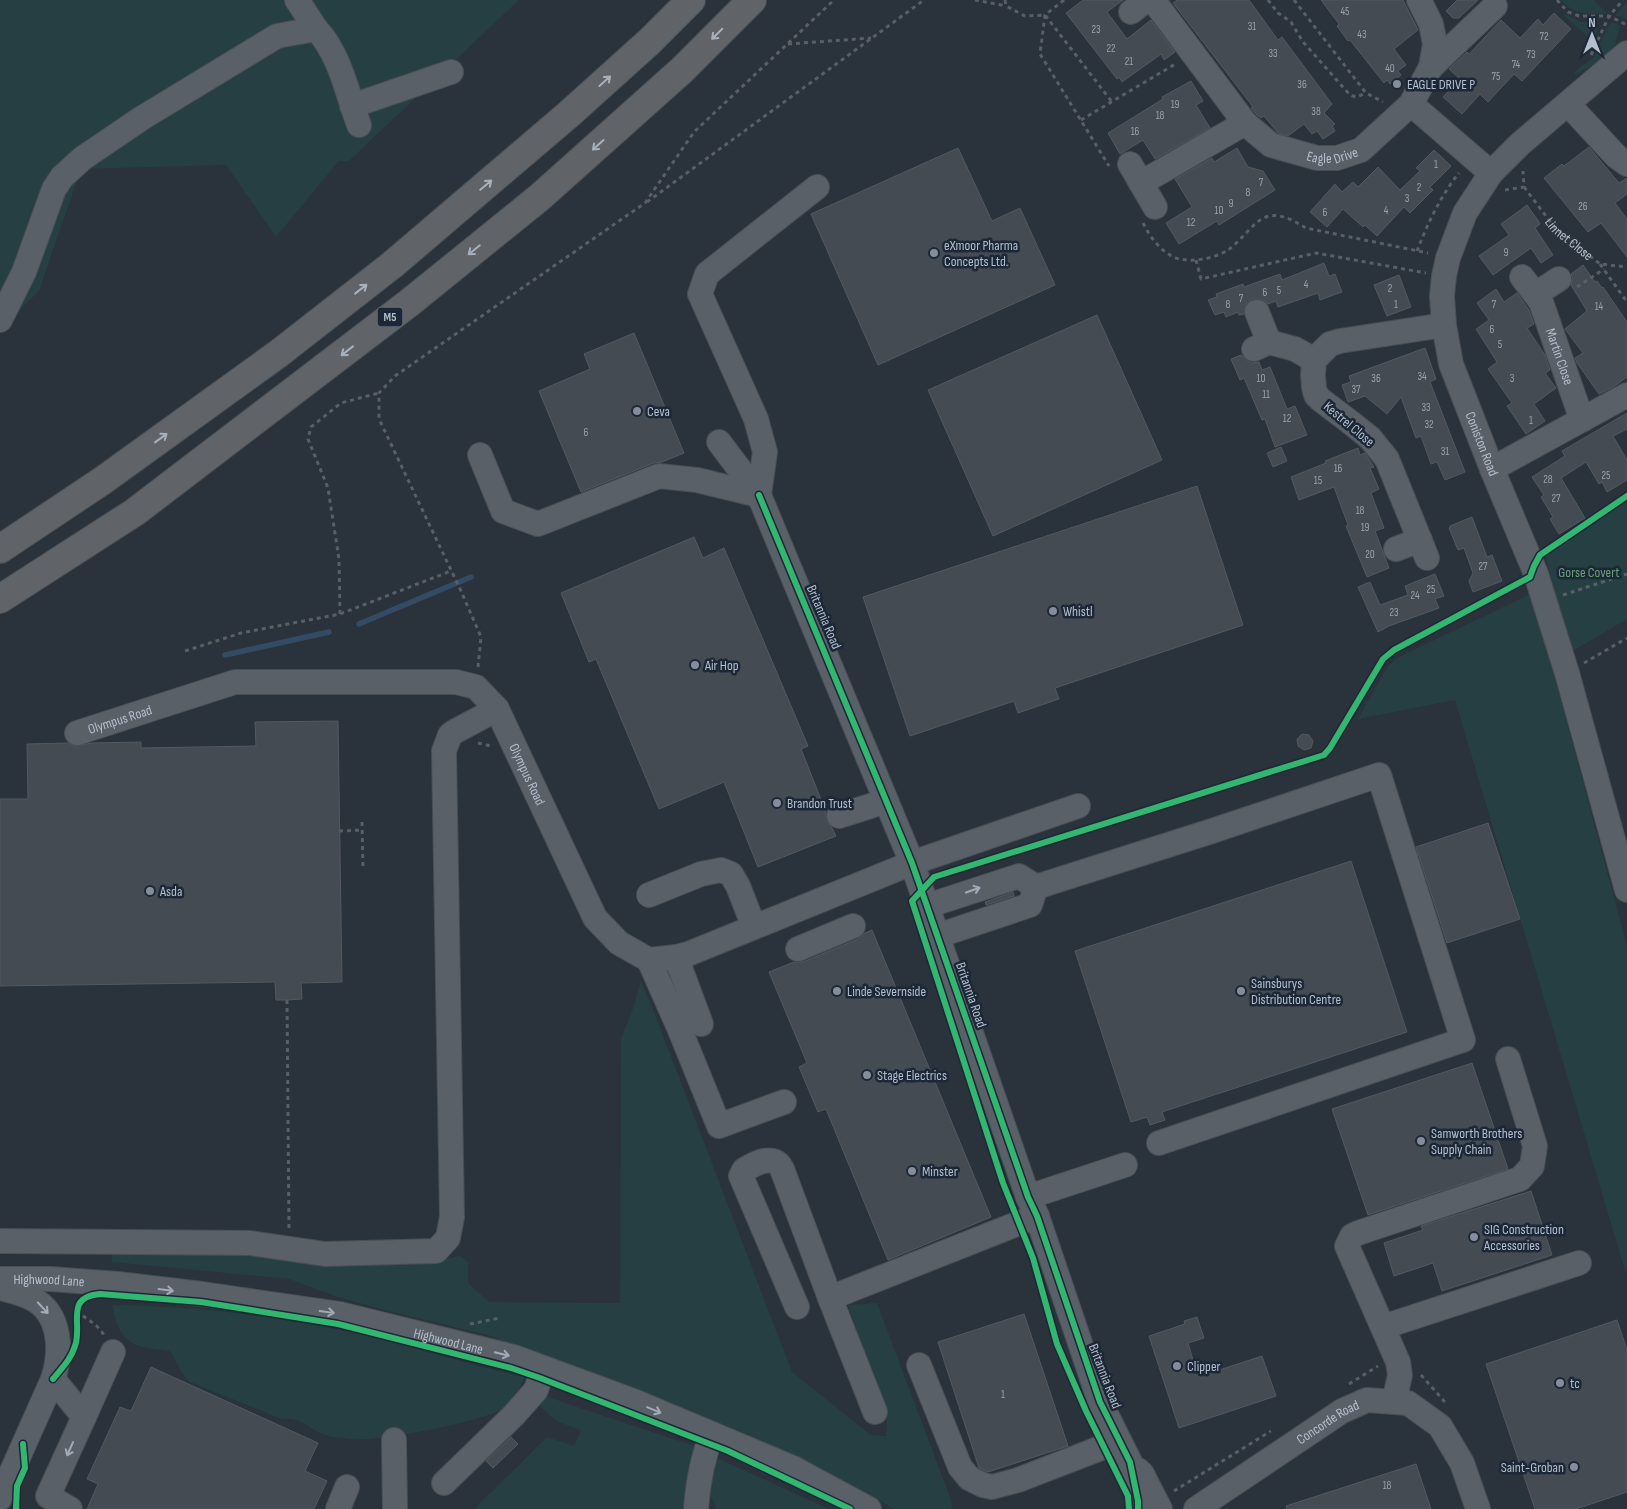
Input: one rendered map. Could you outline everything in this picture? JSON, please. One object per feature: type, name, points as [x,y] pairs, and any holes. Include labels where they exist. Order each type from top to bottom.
[{"type":"highway","points":[[0,549],[121,467],[278,354],[392,265],[569,114],[650,41],[691,0]]},
{"type":"highway","name":"M5","points":[[0,599],[135,512],[416,296],[540,197],[682,70],[752,0]]},
{"type":"highway","points":[[0,526],[121,467]]},
{"type":"street","points":[[297,0],[323,36],[336,59],[355,116],[451,72]]},
{"type":"street","name":"Eagle Drive","points":[[1153,0],[1245,123],[1271,146],[1317,158],[1337,158],[1361,150],[1407,108],[1431,67],[1435,44],[1431,24],[1419,0]]},
{"type":"street","points":[[1431,67],[1495,6]]},
{"type":"street","points":[[0,320],[24,272],[54,190],[62,177],[83,158],[142,118],[277,36],[316,28]]},
{"type":"street","name":"Coniston Road","points":[[1627,53],[1520,144],[1491,173],[1465,213],[1446,267],[1442,296],[1444,325],[1451,364],[1492,469],[1531,560],[1545,601],[1567,673],[1627,890]]},
{"type":"street","points":[[1568,104],[1616,156],[1627,164]]},
{"type":"street","points":[[1407,108],[1491,173]]},
{"type":"street","points":[[1147,212],[1127,172],[1245,123]]},
{"type":"street","points":[[480,455],[503,511],[538,524],[659,476],[697,480],[759,495],[765,452],[756,419],[700,294],[707,274],[817,187]]},
{"type":"street","name":"Martin Close","points":[[1559,279],[1529,286],[1541,302],[1582,420]]},
{"type":"street","points":[[1257,312],[1261,346],[1304,354],[1340,340],[1444,325]]},
{"type":"street","name":"Kestrel Close","points":[[1304,354],[1316,395],[1370,438],[1387,459],[1423,549],[1396,549]]},
{"type":"street","points":[[1492,469],[1627,394]]},
{"type":"street","name":"Britannia Road","points":[[719,442],[759,495],[912,863],[1100,1402],[1124,1451],[1138,1501],[1138,1509]]},
{"type":"street","name":"Olympus Road","points":[[77,733],[235,682],[456,682],[476,687],[497,709],[595,918],[619,943],[648,960]]},
{"type":"street","points":[[0,1241],[250,1243],[325,1254],[436,1252],[448,1238],[452,1217],[444,751],[450,735],[497,709]]},
{"type":"street","points":[[1036,887],[1379,775],[1463,1040],[1159,1143]]},
{"type":"street","points":[[839,816],[886,801]]},
{"type":"street","points":[[784,1102],[719,1126],[680,1030],[648,960],[676,957],[912,863],[1078,806]]},
{"type":"street","points":[[649,896],[701,874],[721,870],[731,874],[738,886],[754,927]]},
{"type":"street","points":[[927,906],[1019,876],[1036,887]]},
{"type":"street","points":[[937,936],[1030,905],[1036,887]]},
{"type":"street","points":[[814,902],[828,937]]},
{"type":"street","points":[[798,949],[853,926]]},
{"type":"street","points":[[676,957],[701,1024]]},
{"type":"street","points":[[1394,1402],[1400,1375],[1398,1362],[1384,1326],[1347,1246],[1352,1236],[1520,1178],[1532,1166],[1535,1146],[1508,1059]]},
{"type":"street","points":[[797,1307],[741,1176],[744,1170],[767,1160],[774,1160],[782,1169],[830,1298],[876,1412]]},
{"type":"street","points":[[830,1298],[1125,1165]]},
{"type":"street","points":[[1384,1326],[1579,1263]]},
{"type":"street","name":"Highwood Lane","points":[[0,1279],[51,1279],[118,1284],[340,1314],[514,1357],[636,1402],[793,1468],[869,1509]]},
{"type":"street","points":[[0,1288],[34,1299],[45,1308],[52,1319],[59,1344],[57,1365],[53,1379],[0,1498]]},
{"type":"street","points":[[70,1509],[48,1496],[113,1352]]},
{"type":"street","points":[[919,1365],[960,1467],[968,1478],[983,1485],[992,1487],[1124,1451]]},
{"type":"street","points":[[444,1483],[514,1416],[536,1390],[540,1378],[539,1367]]},
{"type":"street","points":[[53,1379],[84,1417]]},
{"type":"street","name":"Concorde Road","points":[[1196,1509],[1342,1411],[1367,1400],[1408,1403],[1440,1426],[1462,1463],[1478,1509]]},
{"type":"street","points":[[696,1509],[705,1450],[712,1434]]},
{"type":"street","points":[[394,1440],[395,1509]]},
{"type":"street","name":"Britannia Road","points":[[1124,1451],[1142,1474],[1160,1509]]},
{"type":"street","points":[[338,1509],[347,1487]]},
{"type":"path","points":[[645,203],[694,132],[834,0]]},
{"type":"path","points":[[340,614],[339,559],[328,488],[308,439],[311,427],[341,403],[379,393],[394,376],[645,203],[924,0]]},
{"type":"path","points":[[975,0],[1006,6],[1025,16],[1045,15],[1064,0]]},
{"type":"path","points":[[1005,0],[1006,6]]},
{"type":"path","points":[[1268,0],[1278,12],[1291,22],[1303,42],[1350,95],[1356,97],[1366,93]]},
{"type":"path","points":[[1294,0],[1366,93],[1407,108]]},
{"type":"path","points":[[1557,0],[1568,12],[1579,16],[1610,16],[1627,25]]},
{"type":"path","points":[[1591,56],[1610,16],[1623,0]]},
{"type":"path","points":[[1045,15],[1112,102]]},
{"type":"path","points":[[1045,15],[1040,54],[1081,120],[1127,172]]},
{"type":"path","points":[[787,44],[873,38]]},
{"type":"path","points":[[1081,120],[1193,54]]},
{"type":"path","points":[[1417,251],[1453,180],[1472,157]]},
{"type":"path","points":[[1147,212],[1149,234],[1172,257],[1196,260],[1214,257],[1228,250],[1260,220],[1268,216],[1292,219],[1306,228],[1417,251],[1446,267]]},
{"type":"path","points":[[1196,260],[1201,279],[1316,253],[1446,267]]},
{"type":"path","points":[[1600,264],[1627,302]]},
{"type":"path","points":[[379,393],[379,419],[481,637],[478,661]]},
{"type":"path","points":[[185,651],[241,633],[340,614],[451,570]]},
{"type":"path","points":[[1545,601],[1627,574]]},
{"type":"path","points":[[1567,673],[1627,638]]},
{"type":"path","points":[[477,743],[493,747]]},
{"type":"path","points":[[362,822],[362,868]]},
{"type":"path","points":[[339,831],[362,830]]},
{"type":"path","points":[[287,1000],[290,1248]]},
{"type":"path","points":[[76,1320],[77,1309]]},
{"type":"path","points":[[77,1309],[101,1330],[113,1352]]},
{"type":"green space","points":[[0,0],[519,0],[349,161],[339,161],[276,237],[226,165],[81,169],[39,291],[0,329]]},
{"type":"green space","points":[[1561,0],[1594,0],[1607,13],[1582,13],[1571,9]]},
{"type":"green space","points":[[1627,1],[1627,20],[1620,16],[1615,16]]},
{"type":"green space","points":[[1565,14],[1581,22],[1596,22],[1598,30],[1595,43],[1564,16]]},
{"type":"green space","points":[[1611,23],[1616,23],[1620,27],[1613,52],[1576,75],[1574,72],[1593,58]]},
{"type":"green space","name":"Gorse Covert","points":[[1627,500],[1627,619],[1571,652],[1545,555]]},
{"type":"green space","points":[[1532,593],[1627,946],[1627,1277],[1455,700],[1358,719],[1388,666],[1399,657]]},
{"type":"green space","points":[[641,981],[792,1372],[871,1435],[886,1436],[887,1422],[848,1305],[877,1303],[951,1500],[952,1509],[894,1509],[764,1443],[527,1353],[491,1336],[384,1310],[338,1297],[289,1279],[112,1262],[112,1249],[418,1263],[460,1256],[468,1262],[468,1283],[489,1302],[620,1303],[621,1039]]},
{"type":"green space","points":[[112,1305],[169,1307],[283,1319],[385,1341],[524,1377],[518,1394],[513,1401],[507,1407],[495,1413],[430,1430],[382,1438],[350,1439],[334,1437],[320,1433],[298,1420],[281,1419],[190,1382],[181,1371],[170,1351],[147,1348],[128,1340],[118,1325]]},
{"type":"green space","points":[[547,1396],[698,1447],[692,1509],[474,1509],[547,1437],[574,1446],[581,1430],[558,1422],[536,1403]]},
{"type":"green space","points":[[720,1459],[829,1509],[716,1509],[708,1490],[715,1460]]},
{"type":"building","points":[[1083,0],[1123,0],[1107,12],[1127,39],[1151,20],[1175,52],[1164,60],[1161,54],[1122,82],[1119,77],[1117,79],[1066,13]]},
{"type":"building","points":[[1177,0],[1249,0],[1278,40],[1282,37],[1332,104],[1324,113],[1335,124],[1332,126],[1335,131],[1323,139],[1317,131],[1312,134],[1304,124],[1288,136],[1278,133],[1264,116],[1261,118],[1251,108],[1253,107],[1173,3]]},
{"type":"building","points":[[1321,0],[1403,0],[1418,30],[1394,49],[1406,65],[1398,71],[1401,75],[1390,84],[1387,80],[1384,83],[1350,40],[1348,41],[1337,26],[1339,24]]},
{"type":"building","points":[[1457,0],[1478,0],[1459,18],[1453,18],[1446,11]]},
{"type":"building","points":[[1554,13],[1571,29],[1522,81],[1514,74],[1488,102],[1480,94],[1462,114],[1443,97],[1460,79],[1449,69],[1467,52],[1469,54],[1501,20],[1520,38],[1538,19],[1543,25]]},
{"type":"building","points":[[1191,81],[1203,101],[1196,105],[1210,128],[1155,159],[1143,140],[1120,154],[1108,133],[1163,99],[1162,97]]},
{"type":"building","points":[[1589,147],[1619,183],[1627,178],[1627,194],[1615,203],[1627,219],[1627,257],[1601,223],[1588,232],[1544,178]]},
{"type":"building","name":"eXmoor Pharma Concepts Ltd.","points":[[958,148],[992,221],[1020,208],[1055,285],[878,365],[811,214]]},
{"type":"building","points":[[1237,148],[1248,167],[1263,171],[1275,190],[1219,225],[1217,221],[1179,244],[1166,223],[1192,207],[1175,179],[1212,158],[1214,162]]},
{"type":"building","points":[[1434,150],[1451,166],[1430,187],[1433,190],[1410,213],[1404,207],[1377,236],[1365,225],[1363,227],[1343,209],[1327,227],[1310,212],[1335,184],[1342,192],[1353,182],[1358,187],[1378,167],[1400,190],[1420,171],[1416,168]]},
{"type":"building","points":[[1527,205],[1540,224],[1535,228],[1553,255],[1541,263],[1531,248],[1493,275],[1479,256],[1509,235],[1501,224]]},
{"type":"building","points":[[1324,263],[1329,276],[1335,274],[1342,292],[1320,300],[1318,293],[1278,307],[1276,301],[1268,304],[1259,299],[1252,299],[1246,304],[1244,314],[1239,315],[1238,312],[1226,317],[1224,312],[1215,315],[1208,300],[1217,297],[1216,294],[1243,284],[1244,287],[1280,274],[1282,280]]},
{"type":"building","points":[[1583,265],[1595,282],[1597,281],[1603,287],[1627,322],[1627,377],[1599,394],[1577,363],[1575,358],[1583,353],[1565,329],[1587,311],[1571,285],[1573,279],[1571,274]]},
{"type":"building","points":[[1399,275],[1411,307],[1387,316],[1374,285]]},
{"type":"building","points":[[1496,289],[1504,302],[1517,293],[1529,310],[1534,324],[1527,328],[1545,355],[1550,370],[1545,373],[1556,388],[1534,404],[1545,421],[1526,434],[1507,406],[1512,403],[1488,369],[1497,362],[1476,329],[1489,320],[1477,303]]},
{"type":"building","points":[[1097,315],[1162,460],[993,536],[928,390]]},
{"type":"building","points":[[634,333],[684,453],[581,492],[539,391],[590,369],[584,354]]},
{"type":"building","points":[[1425,348],[1436,379],[1430,382],[1465,472],[1445,480],[1437,462],[1431,464],[1421,436],[1416,438],[1401,397],[1387,414],[1365,396],[1348,402],[1342,385],[1351,382],[1349,376]]},
{"type":"building","points":[[1241,355],[1252,363],[1259,362],[1262,370],[1270,367],[1287,409],[1295,406],[1307,435],[1275,447],[1265,419],[1262,420],[1244,378],[1240,380],[1231,359]]},
{"type":"building","points":[[1627,413],[1627,429],[1613,436],[1627,460],[1627,480],[1607,492],[1602,482],[1599,484],[1586,462],[1561,478],[1585,518],[1559,534],[1550,519],[1553,517],[1541,497],[1544,495],[1532,477],[1565,456],[1562,451]]},
{"type":"building","points":[[1281,447],[1287,461],[1273,467],[1267,453]]},
{"type":"building","points":[[1358,448],[1360,455],[1365,453],[1374,467],[1370,468],[1379,489],[1371,493],[1384,528],[1375,531],[1389,568],[1367,577],[1346,526],[1348,525],[1334,487],[1299,500],[1291,477]]},
{"type":"building","name":"Whistl","points":[[1197,486],[1243,625],[1055,688],[1059,699],[1018,713],[1014,701],[910,736],[863,597]]},
{"type":"building","points":[[1472,517],[1487,557],[1492,555],[1502,581],[1473,592],[1469,581],[1473,573],[1464,548],[1458,550],[1449,528]]},
{"type":"building","name":"Air Hop","points":[[694,537],[703,558],[724,548],[808,746],[801,749],[826,812],[826,821],[836,836],[758,867],[724,782],[659,809],[596,659],[589,662],[561,593]]},
{"type":"building","points":[[1435,574],[1444,596],[1435,599],[1439,608],[1389,626],[1378,632],[1358,587],[1370,582],[1380,605],[1408,595],[1405,586]]},
{"type":"building","name":"Asda","points":[[338,721],[342,982],[301,983],[302,999],[287,1000],[276,1000],[275,982],[0,986],[0,799],[28,799],[27,744],[68,743],[75,746],[92,743],[141,742],[141,748],[256,746],[255,722]]},
{"type":"building","points":[[1302,734],[1309,735],[1313,741],[1311,748],[1304,750],[1298,746],[1297,739]]},
{"type":"building","points":[[1488,823],[1520,919],[1447,943],[1416,847]]},
{"type":"building","name":"Sainsburys Distribution Centre","points":[[1351,861],[1407,1032],[1162,1112],[1165,1120],[1150,1125],[1147,1117],[1131,1122],[1075,951]]},
{"type":"building","points":[[1013,892],[1014,896],[986,905],[985,902]]},
{"type":"building","points":[[872,930],[991,1217],[888,1260],[826,1109],[818,1112],[799,1067],[807,1063],[769,972],[794,962],[803,962],[858,939]]},
{"type":"building","name":"Samworth Brothers Supply Chain","points":[[1472,1063],[1508,1169],[1368,1215],[1332,1109]]},
{"type":"building","name":"SIG Construction Accessories","points":[[1531,1191],[1552,1255],[1442,1291],[1433,1263],[1394,1276],[1384,1243],[1423,1230],[1421,1226]]},
{"type":"building","points":[[1024,1314],[1068,1446],[988,1472],[979,1468],[938,1342]]},
{"type":"building","name":"Clipper","points":[[1197,1317],[1204,1338],[1188,1343],[1198,1377],[1262,1356],[1276,1396],[1179,1428],[1149,1336],[1185,1324],[1184,1321]]},
{"type":"building","points":[[1617,1320],[1627,1350],[1627,1492],[1576,1509],[1535,1509],[1486,1364]]},
{"type":"building","points":[[151,1367],[318,1443],[305,1471],[327,1481],[314,1509],[87,1509],[98,1484],[87,1479],[120,1407],[131,1411]]},
{"type":"building","points":[[511,1437],[518,1444],[493,1468],[486,1461]]},
{"type":"building","points":[[1416,1464],[1431,1509],[1287,1509],[1286,1506]]},
{"type":"waterway","points":[[359,624],[471,577]]},
{"type":"waterway","points":[[225,655],[329,632]]},
{"type":"cycle path","points":[[759,495],[912,863],[1028,1197],[1037,1216],[1100,1402],[1130,1462],[1138,1509]]},
{"type":"cycle path","points":[[1129,1509],[1128,1496],[1086,1411],[1057,1344],[1033,1258],[1003,1183],[912,901],[934,877],[1324,755],[1383,659],[1394,650],[1530,577],[1540,555],[1627,496]]},
{"type":"cycle path","points":[[53,1379],[73,1351],[77,1338],[78,1306],[82,1300],[89,1296],[100,1294],[201,1302],[338,1324],[511,1368],[540,1378],[728,1451],[850,1509]]},
{"type":"cycle path","points":[[16,1509],[17,1486],[25,1468],[23,1444]]},
{"type":"place","name":"EAGLE DRIVE P","points":[[1397,84]]},
{"type":"place","name":"eXmoor Pharma Concepts Ltd.","points":[[934,253]]},
{"type":"place","name":"Ceva","points":[[637,411]]},
{"type":"place","name":"Whistl","points":[[1053,611]]},
{"type":"place","name":"Air Hop","points":[[695,665]]},
{"type":"place","name":"Brandon Trust","points":[[777,803]]},
{"type":"place","name":"Asda","points":[[150,891]]},
{"type":"place","name":"Linde Severnside","points":[[837,991]]},
{"type":"place","name":"Sainsburys Distribution Centre","points":[[1241,991]]},
{"type":"place","name":"Stage Electrics","points":[[867,1075]]},
{"type":"place","name":"Samworth Brothers Supply Chain","points":[[1421,1141]]},
{"type":"place","name":"Minster","points":[[912,1171]]},
{"type":"place","name":"SIG Construction Accessories","points":[[1474,1237]]},
{"type":"place","name":"Clipper","points":[[1177,1366]]},
{"type":"place","name":"tc","points":[[1560,1383]]},
{"type":"place","name":"Saint-Groban","points":[[1574,1467]]}]
